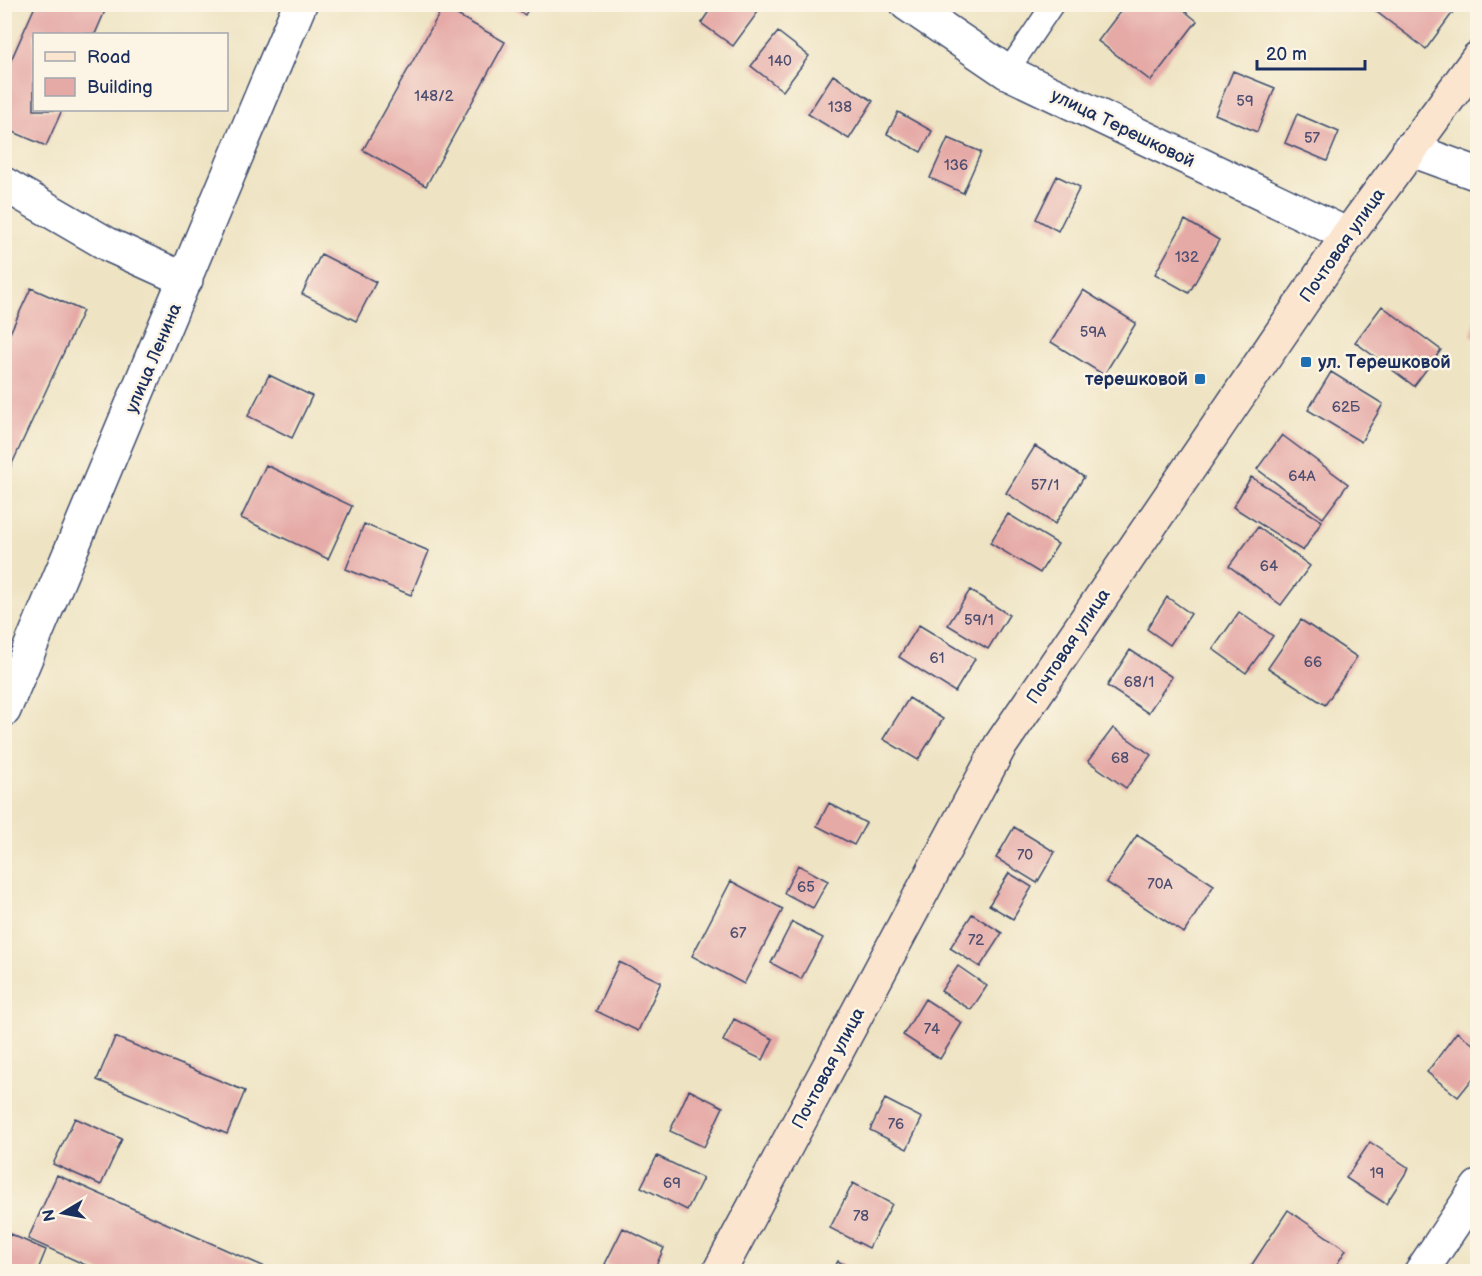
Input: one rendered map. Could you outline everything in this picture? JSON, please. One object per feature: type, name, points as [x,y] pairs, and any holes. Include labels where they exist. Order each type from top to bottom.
[{"type":"main road","name":"Почтовая улица","points":[[719,1272],[1000,746],[1348,235],[1478,58]]},
{"type":"street","name":"улица Ленина","points":[[4,710],[300,4]]},
{"type":"street","name":"улица Терешковой","points":[[907,4],[1007,72],[1348,235]]},
{"type":"street","points":[[1409,149],[1478,174]]},
{"type":"street","points":[[4,184],[109,245],[186,280]]},
{"type":"street","points":[[1421,1272],[1478,1187]]},
{"type":"lane","points":[[1007,72],[1053,4]]},
{"type":"building","points":[[36,4],[108,4],[95,33],[33,33],[33,111],[62,111],[46,146],[4,128],[4,76]]},
{"type":"building","points":[[506,4],[531,4],[525,15]]},
{"type":"building","points":[[714,4],[748,4],[758,12],[733,46],[701,23]]},
{"type":"building","points":[[1126,4],[1176,4],[1197,21],[1151,81],[1098,41]]},
{"type":"building","points":[[1366,4],[1459,4],[1426,49]]},
{"type":"building","points":[[443,7],[505,42],[426,186],[363,150]]},
{"type":"building","points":[[778,32],[809,56],[783,91],[751,66]]},
{"type":"building","points":[[1233,71],[1275,88],[1257,132],[1215,114]]},
{"type":"building","points":[[833,75],[873,101],[849,139],[808,114]]},
{"type":"building","points":[[898,112],[932,131],[921,152],[887,134]]},
{"type":"building","points":[[1297,114],[1339,132],[1327,161],[1285,143]]},
{"type":"building","points":[[948,138],[981,152],[963,193],[930,178]]},
{"type":"building","points":[[1057,176],[1080,187],[1058,231],[1036,219]]},
{"type":"building","points":[[1185,220],[1219,240],[1189,293],[1155,274]]},
{"type":"building","points":[[321,254],[376,282],[356,321],[302,294]]},
{"type":"building","points":[[31,288],[83,311],[4,481],[4,346]]},
{"type":"building","points":[[1083,290],[1136,323],[1104,375],[1051,342]]},
{"type":"building","points":[[1382,306],[1441,350],[1414,386],[1355,342]]},
{"type":"building","points":[[1478,313],[1478,338],[1471,336]]},
{"type":"building","points":[[1331,372],[1383,404],[1361,442],[1308,410]]},
{"type":"building","points":[[269,375],[312,396],[292,438],[248,416]]},
{"type":"building","points":[[1282,435],[1348,484],[1323,518],[1257,469]]},
{"type":"building","points":[[1035,446],[1084,477],[1055,524],[1006,493]]},
{"type":"building","points":[[266,465],[352,506],[328,559],[241,518]]},
{"type":"building","points":[[1251,477],[1322,521],[1303,551],[1233,507]]},
{"type":"building","points":[[1008,514],[1058,544],[1040,573],[990,543]]},
{"type":"building","points":[[364,524],[429,551],[411,595],[346,569]]},
{"type":"building","points":[[1258,527],[1310,566],[1281,605],[1229,566]]},
{"type":"building","points":[[970,590],[1009,615],[988,649],[948,625]]},
{"type":"building","points":[[1167,597],[1191,614],[1170,645],[1147,629]]},
{"type":"building","points":[[1239,612],[1273,636],[1246,673],[1213,649]]},
{"type":"building","points":[[1301,620],[1357,657],[1325,705],[1268,668]]},
{"type":"building","points":[[919,625],[975,659],[955,692],[899,657]]},
{"type":"building","points":[[1130,650],[1172,677],[1148,713],[1107,686]]},
{"type":"building","points":[[909,698],[943,719],[918,760],[883,739]]},
{"type":"building","points":[[1113,728],[1151,755],[1126,788],[1088,761]]},
{"type":"building","points":[[829,803],[866,823],[854,845],[817,826]]},
{"type":"building","points":[[1014,827],[1055,852],[1037,883],[996,858]]},
{"type":"building","points":[[1137,835],[1214,885],[1184,933],[1106,882]]},
{"type":"building","points":[[798,865],[828,881],[813,908],[784,893]]},
{"type":"building","points":[[1009,873],[1032,887],[1013,919],[989,905]]},
{"type":"building","points":[[731,881],[783,909],[744,984],[692,956]]},
{"type":"building","points":[[972,914],[1002,933],[980,967],[950,948]]},
{"type":"building","points":[[792,922],[823,938],[801,979],[771,963]]},
{"type":"building","points":[[619,962],[661,982],[638,1031],[596,1011]]},
{"type":"building","points":[[958,966],[987,986],[971,1010],[941,991]]},
{"type":"building","points":[[925,999],[962,1023],[940,1059],[903,1035]]},
{"type":"building","points":[[734,1019],[773,1039],[763,1060],[723,1041]]},
{"type":"building","points":[[1457,1032],[1478,1048],[1478,1072],[1458,1097],[1427,1072]]},
{"type":"building","points":[[115,1037],[245,1091],[227,1134],[97,1080]]},
{"type":"building","points":[[689,1090],[723,1107],[704,1147],[670,1131]]},
{"type":"building","points":[[885,1099],[922,1118],[907,1149],[870,1130]]},
{"type":"building","points":[[75,1118],[122,1139],[101,1185],[53,1164]]},
{"type":"building","points":[[1370,1142],[1409,1168],[1386,1204],[1346,1178]]},
{"type":"building","points":[[657,1156],[703,1178],[687,1210],[641,1187]]},
{"type":"building","points":[[57,1175],[265,1267],[263,1272],[101,1272],[28,1239]]},
{"type":"building","points":[[853,1183],[892,1204],[869,1248],[830,1228]]},
{"type":"building","points":[[1288,1210],[1346,1250],[1332,1272],[1247,1272]]},
{"type":"building","points":[[623,1228],[664,1248],[653,1272],[621,1272],[605,1264]]},
{"type":"building","points":[[10,1234],[46,1250],[37,1272],[4,1272],[4,1248]]},
{"type":"building","points":[[838,1261],[856,1272],[832,1272]]},
{"type":"place","name":"ул. Терешковой","points":[[1306,362]]},
{"type":"place","name":"терешковой","points":[[1200,379]]}]
